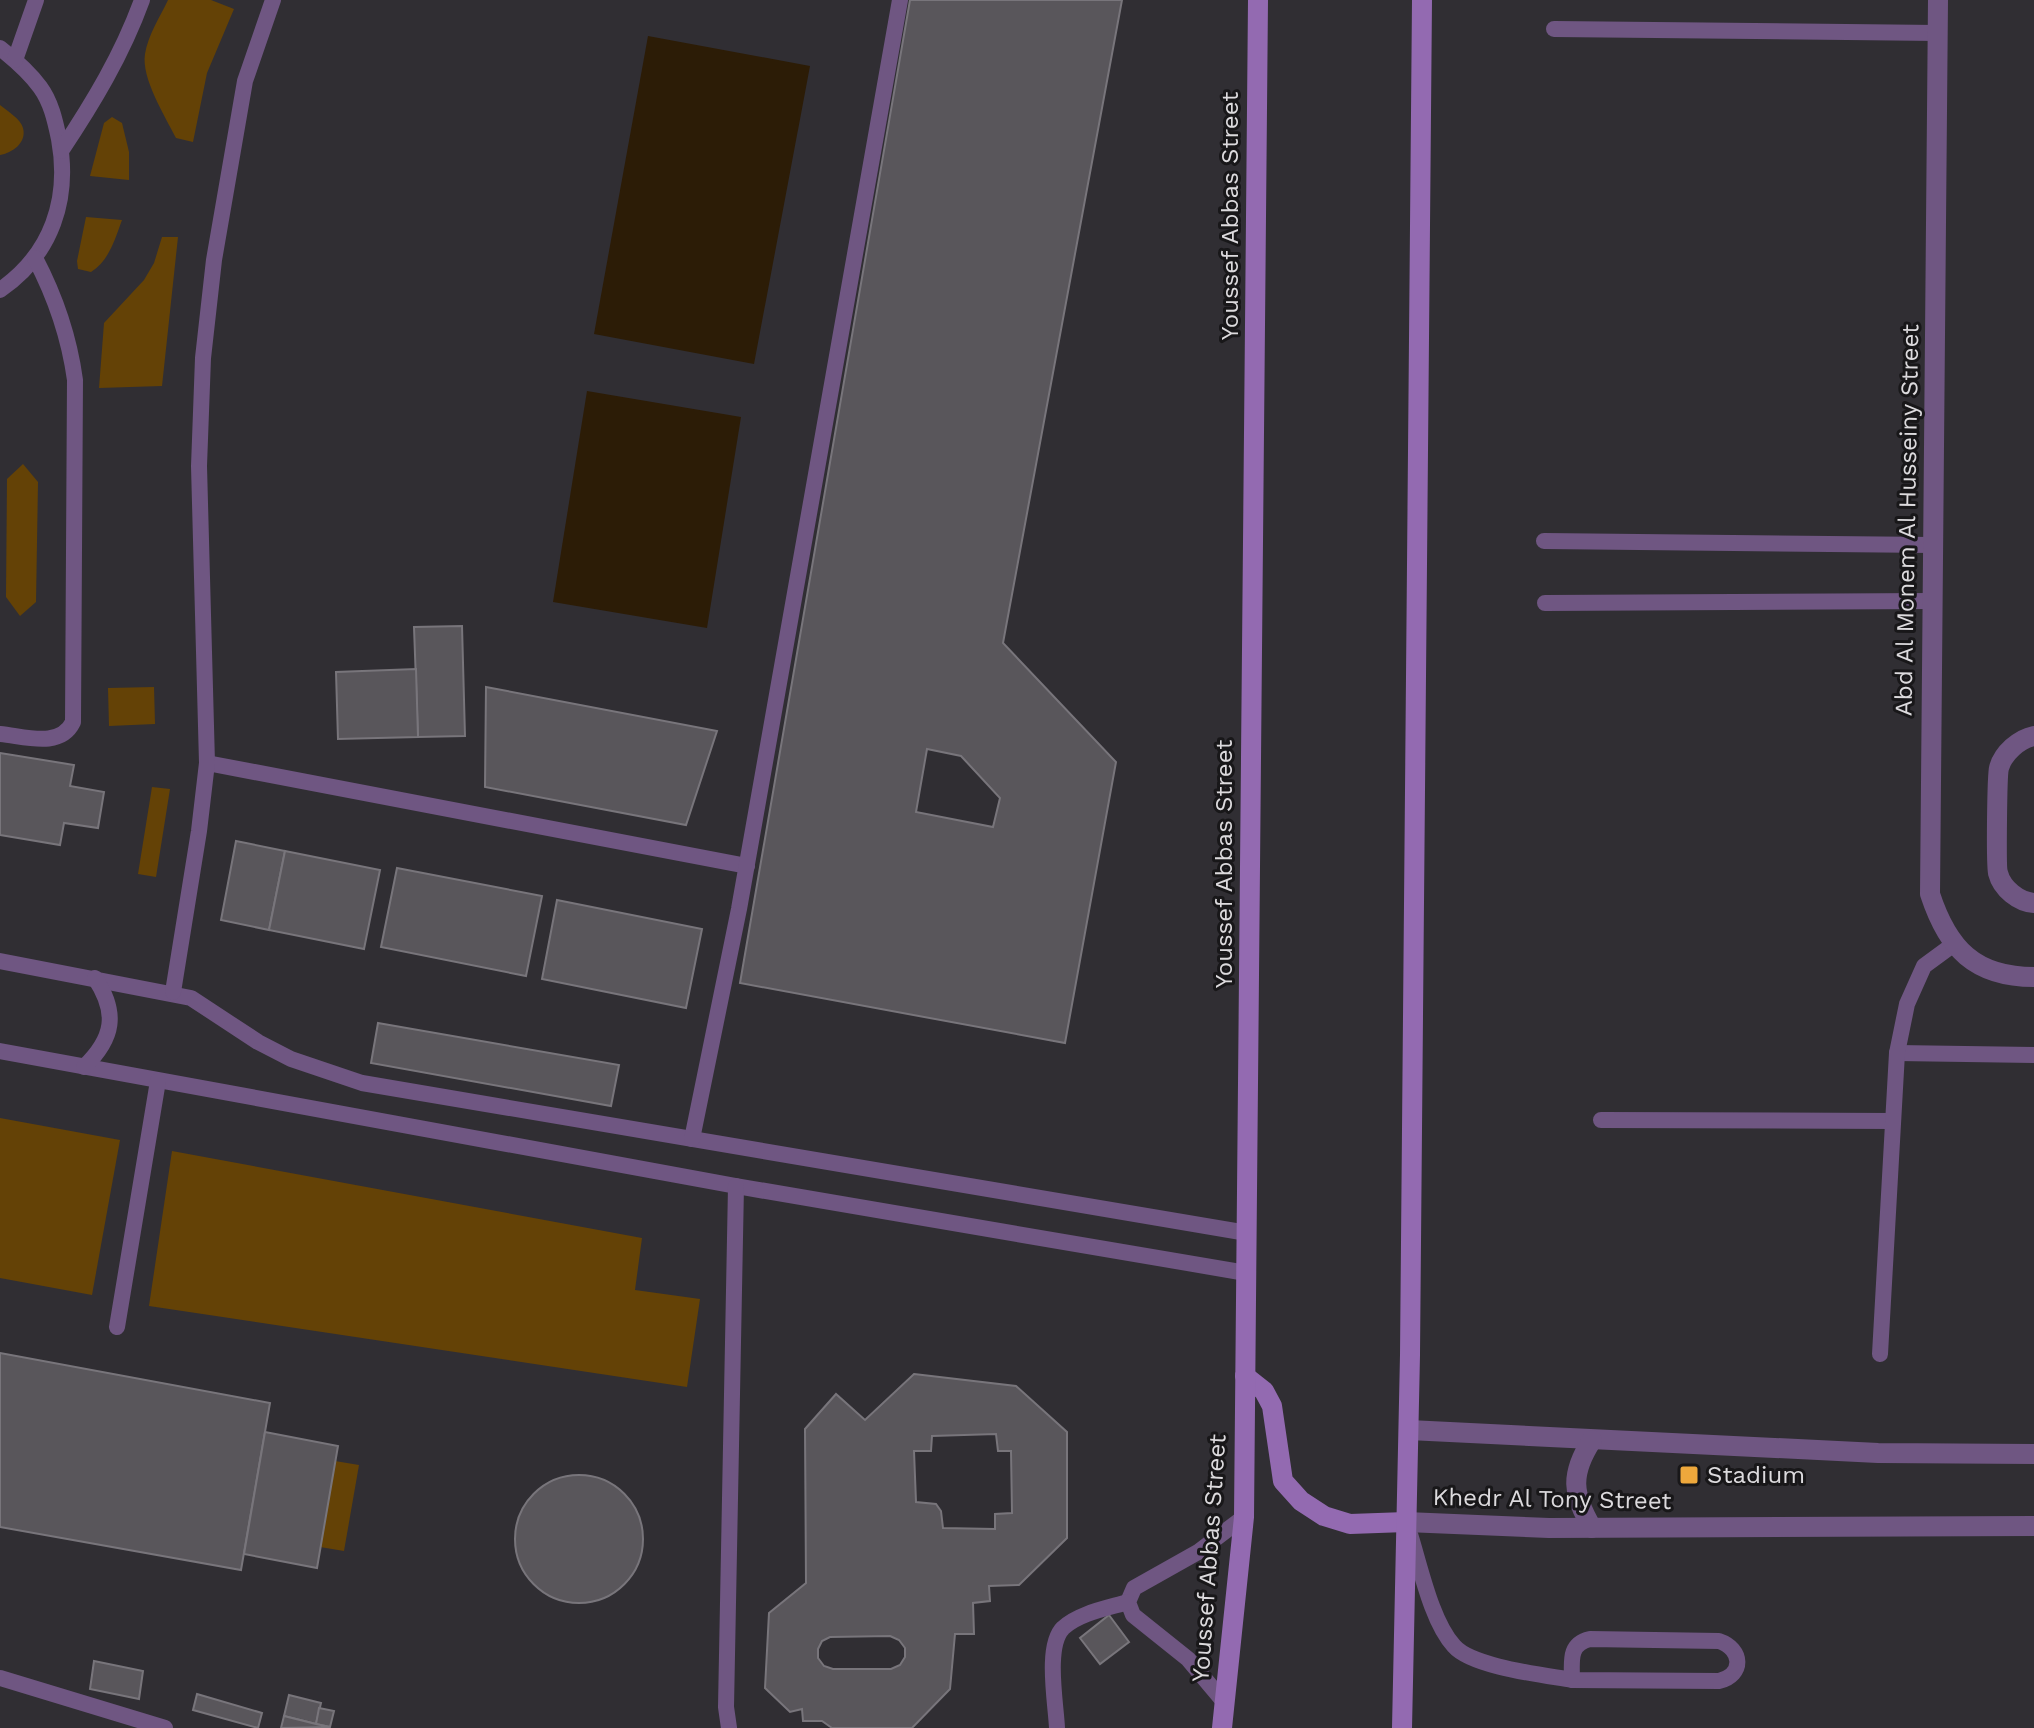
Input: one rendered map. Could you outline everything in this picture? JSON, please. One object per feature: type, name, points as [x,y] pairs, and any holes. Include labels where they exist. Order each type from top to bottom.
[{"type":"main road","name":"Youssef Abbas Street","points":[[1222,1728],[1244,1517],[1258,0]]},
{"type":"main road","points":[[1402,1728],[1409,1430],[1422,0]]},
{"type":"main road","points":[[1245,1376],[1264,1391],[1272,1406],[1283,1481],[1301,1501],[1324,1516],[1350,1524],[1406,1522]]},
{"type":"street","name":"Abd Al Monem Al Husseiny Street","points":[[1938,0],[1930,894],[1939,921],[1954,944],[1975,963],[2007,977],[2034,977]]},
{"type":"street","points":[[2034,736],[2010,749],[1999,768],[1998,874],[2009,892],[2034,903]]},
{"type":"street","points":[[1409,1430],[1878,1453],[2034,1454]]},
{"type":"street","points":[[1592,1440],[1579,1461],[1575,1484],[1580,1507],[1592,1528]]},
{"type":"street","name":"Khedr Al Tony Street","points":[[1406,1522],[1592,1528],[2034,1526]]},
{"type":"lane","points":[[15,60],[36,0]]},
{"type":"lane","points":[[61,151],[109,76],[142,0]]},
{"type":"lane","points":[[173,992],[207,763],[199,466],[203,358],[214,260],[245,81],[273,0]]},
{"type":"lane","points":[[692,1139],[747,866],[900,0]]},
{"type":"lane","points":[[1554,29],[1938,33]]},
{"type":"lane","points":[[0,48],[40,88],[54,114],[61,151],[62,191],[50,235],[35,258],[0,290]]},
{"type":"lane","points":[[0,734],[55,739],[73,722],[75,380],[62,317],[35,258]]},
{"type":"lane","points":[[1544,541],[1933,545]]},
{"type":"lane","points":[[1545,603],[1932,601]]},
{"type":"lane","points":[[207,763],[747,866]]},
{"type":"lane","points":[[1880,1354],[1897,1053],[1907,1004],[1924,966],[1954,944]]},
{"type":"lane","points":[[0,961],[173,992],[207,1006],[258,1042],[291,1059],[362,1083],[1247,1233]]},
{"type":"lane","points":[[84,1067],[98,1053],[108,1035],[110,1015],[106,995],[95,978]]},
{"type":"lane","points":[[0,1051],[736,1186],[1246,1273]]},
{"type":"lane","points":[[1897,1053],[2034,1055]]},
{"type":"lane","points":[[117,1327],[158,1081]]},
{"type":"lane","points":[[1601,1120],[1892,1121]]},
{"type":"lane","points":[[729,1728],[726,1707],[736,1186]]},
{"type":"lane","points":[[1225,1703],[1188,1659],[1133,1615],[1128,1602],[1134,1588],[1198,1552],[1244,1517]]},
{"type":"lane","points":[[1406,1522],[1439,1623],[1455,1648],[1481,1662],[1572,1680],[1719,1681],[1729,1679],[1739,1662],[1729,1644],[1719,1641],[1590,1639],[1577,1644],[1572,1650],[1572,1680]]},
{"type":"lane","points":[[1057,1728],[1053,1657],[1056,1639],[1063,1629],[1076,1620],[1128,1602]]},
{"type":"lane","points":[[0,1678],[165,1728]]},
{"type":"shaded area","points":[[168,0],[211,0],[234,9],[207,73],[193,142],[176,138],[155,97],[145,64],[149,40]]},
{"type":"shaded area","points":[[648,36],[810,66],[754,364],[594,334]]},
{"type":"shaded area","points":[[0,105],[20,121],[24,133],[18,146],[0,155]]},
{"type":"shaded area","points":[[112,117],[122,123],[129,152],[129,180],[90,176],[104,123]]},
{"type":"shaded area","points":[[86,217],[122,220],[107,256],[91,272],[78,269],[77,261]]},
{"type":"shaded area","points":[[162,237],[178,237],[162,386],[99,388],[104,323],[144,280],[154,263]]},
{"type":"shaded area","points":[[587,391],[741,417],[707,628],[553,602]]},
{"type":"shaded area","points":[[23,464],[38,482],[36,602],[20,616],[6,597],[7,479]]},
{"type":"shaded area","points":[[154,687],[155,724],[109,726],[108,688]]},
{"type":"shaded area","points":[[152,787],[170,789],[156,877],[138,874]]},
{"type":"shaded area","points":[[0,1118],[120,1140],[92,1295],[0,1278]]},
{"type":"shaded area","points":[[172,1151],[642,1238],[635,1290],[700,1299],[687,1387],[149,1306]]},
{"type":"shaded area","points":[[335,1461],[359,1465],[344,1551],[320,1547]]},
{"type":"building","points":[[910,0],[1122,0],[1003,643],[1116,762],[1065,1043],[740,983]],"holes":[[[927,749],[961,756],[1000,798],[993,827],[916,812]]]},
{"type":"building","points":[[462,626],[465,736],[418,737],[414,627]]},
{"type":"building","points":[[416,669],[418,737],[338,739],[336,672]]},
{"type":"building","points":[[486,687],[717,731],[686,825],[485,787]]},
{"type":"building","points":[[0,753],[74,765],[70,786],[104,792],[98,828],[64,823],[60,845],[0,835]]},
{"type":"building","points":[[236,841],[285,851],[269,930],[221,920]]},
{"type":"building","points":[[285,851],[380,870],[364,949],[269,930]]},
{"type":"building","points":[[397,868],[542,896],[526,976],[381,947]]},
{"type":"building","points":[[557,900],[702,929],[686,1008],[542,979]]},
{"type":"building","points":[[378,1023],[619,1065],[611,1106],[371,1063]]},
{"type":"building","points":[[0,1353],[270,1403],[241,1570],[0,1527]]},
{"type":"building","points":[[914,1374],[1016,1386],[1067,1432],[1067,1538],[1019,1585],[989,1586],[990,1601],[973,1603],[974,1634],[955,1634],[950,1689],[912,1728],[832,1728],[822,1721],[803,1721],[802,1709],[790,1712],[765,1688],[769,1613],[806,1583],[805,1429],[836,1394],[865,1420]],"holes":[[[996,1434],[998,1451],[1011,1451],[1012,1513],[995,1514],[995,1529],[943,1528],[941,1511],[936,1504],[916,1502],[914,1451],[931,1451],[932,1436]],[[890,1636],[899,1640],[905,1648],[905,1657],[900,1665],[891,1669],[833,1669],[824,1666],[818,1658],[822,1641],[830,1637]]]},
{"type":"building","points":[[265,1432],[338,1446],[317,1568],[244,1554]]},
{"type":"building","points":[[579,1475],[603,1480],[624,1494],[638,1515],[643,1539],[638,1563],[624,1584],[603,1598],[579,1603],[555,1598],[534,1584],[520,1563],[515,1539],[520,1515],[534,1494],[555,1480]]},
{"type":"building","points":[[1109,1615],[1129,1642],[1100,1664],[1080,1638]]},
{"type":"building","points":[[94,1661],[143,1671],[139,1699],[90,1689]]},
{"type":"building","points":[[197,1694],[262,1713],[258,1728],[193,1710]]},
{"type":"building","points":[[289,1695],[321,1703],[316,1724],[284,1716]]},
{"type":"building","points":[[319,1708],[334,1711],[330,1727],[316,1724]]},
{"type":"building","points":[[284,1716],[316,1724],[330,1727],[281,1728]]},
{"type":"place","name":"Stadium","points":[[1689,1475]]}]
